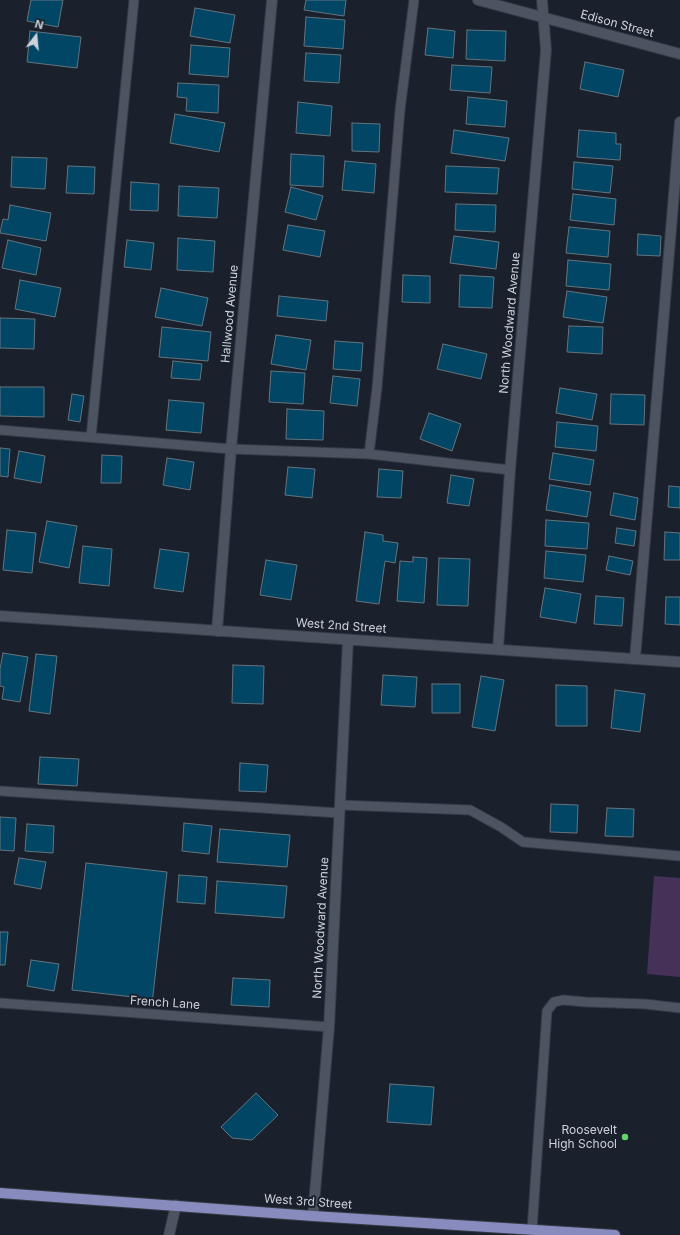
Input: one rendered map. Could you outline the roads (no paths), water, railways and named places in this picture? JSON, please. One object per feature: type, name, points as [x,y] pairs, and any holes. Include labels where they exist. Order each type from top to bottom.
[{"type":"main road","name":"West 3rd Street","points":[[0,1193],[313,1216],[615,1235]]},
{"type":"street","name":"Hallwood Avenue","points":[[217,631],[231,449],[272,0]]},
{"type":"street","name":"Edison Street","points":[[478,0],[680,54]]},
{"type":"street","name":"North Woodward Avenue","points":[[498,649],[510,470],[546,50],[542,0]]},
{"type":"street","points":[[635,659],[680,122]]},
{"type":"street","name":"West 2nd Street","points":[[0,616],[680,662]]},
{"type":"street","name":"North Woodward Avenue","points":[[313,1216],[329,1027],[348,640]]},
{"type":"street","points":[[169,1235],[176,1205]]},
{"type":"lane","points":[[91,437],[134,0]]},
{"type":"lane","points":[[369,454],[377,388],[400,110],[414,0]]},
{"type":"lane","points":[[0,430],[231,449],[369,454],[510,470]]},
{"type":"lane","points":[[0,791],[340,809],[470,810],[501,826],[523,842],[680,856]]},
{"type":"lane","points":[[532,1230],[547,1011],[554,1002],[563,1000],[645,1004],[680,1008]]},
{"type":"lane","name":"French Lane","points":[[0,1003],[329,1027]]},
{"type":"place","name":"Roosevelt High School","points":[[625,1137]]}]
